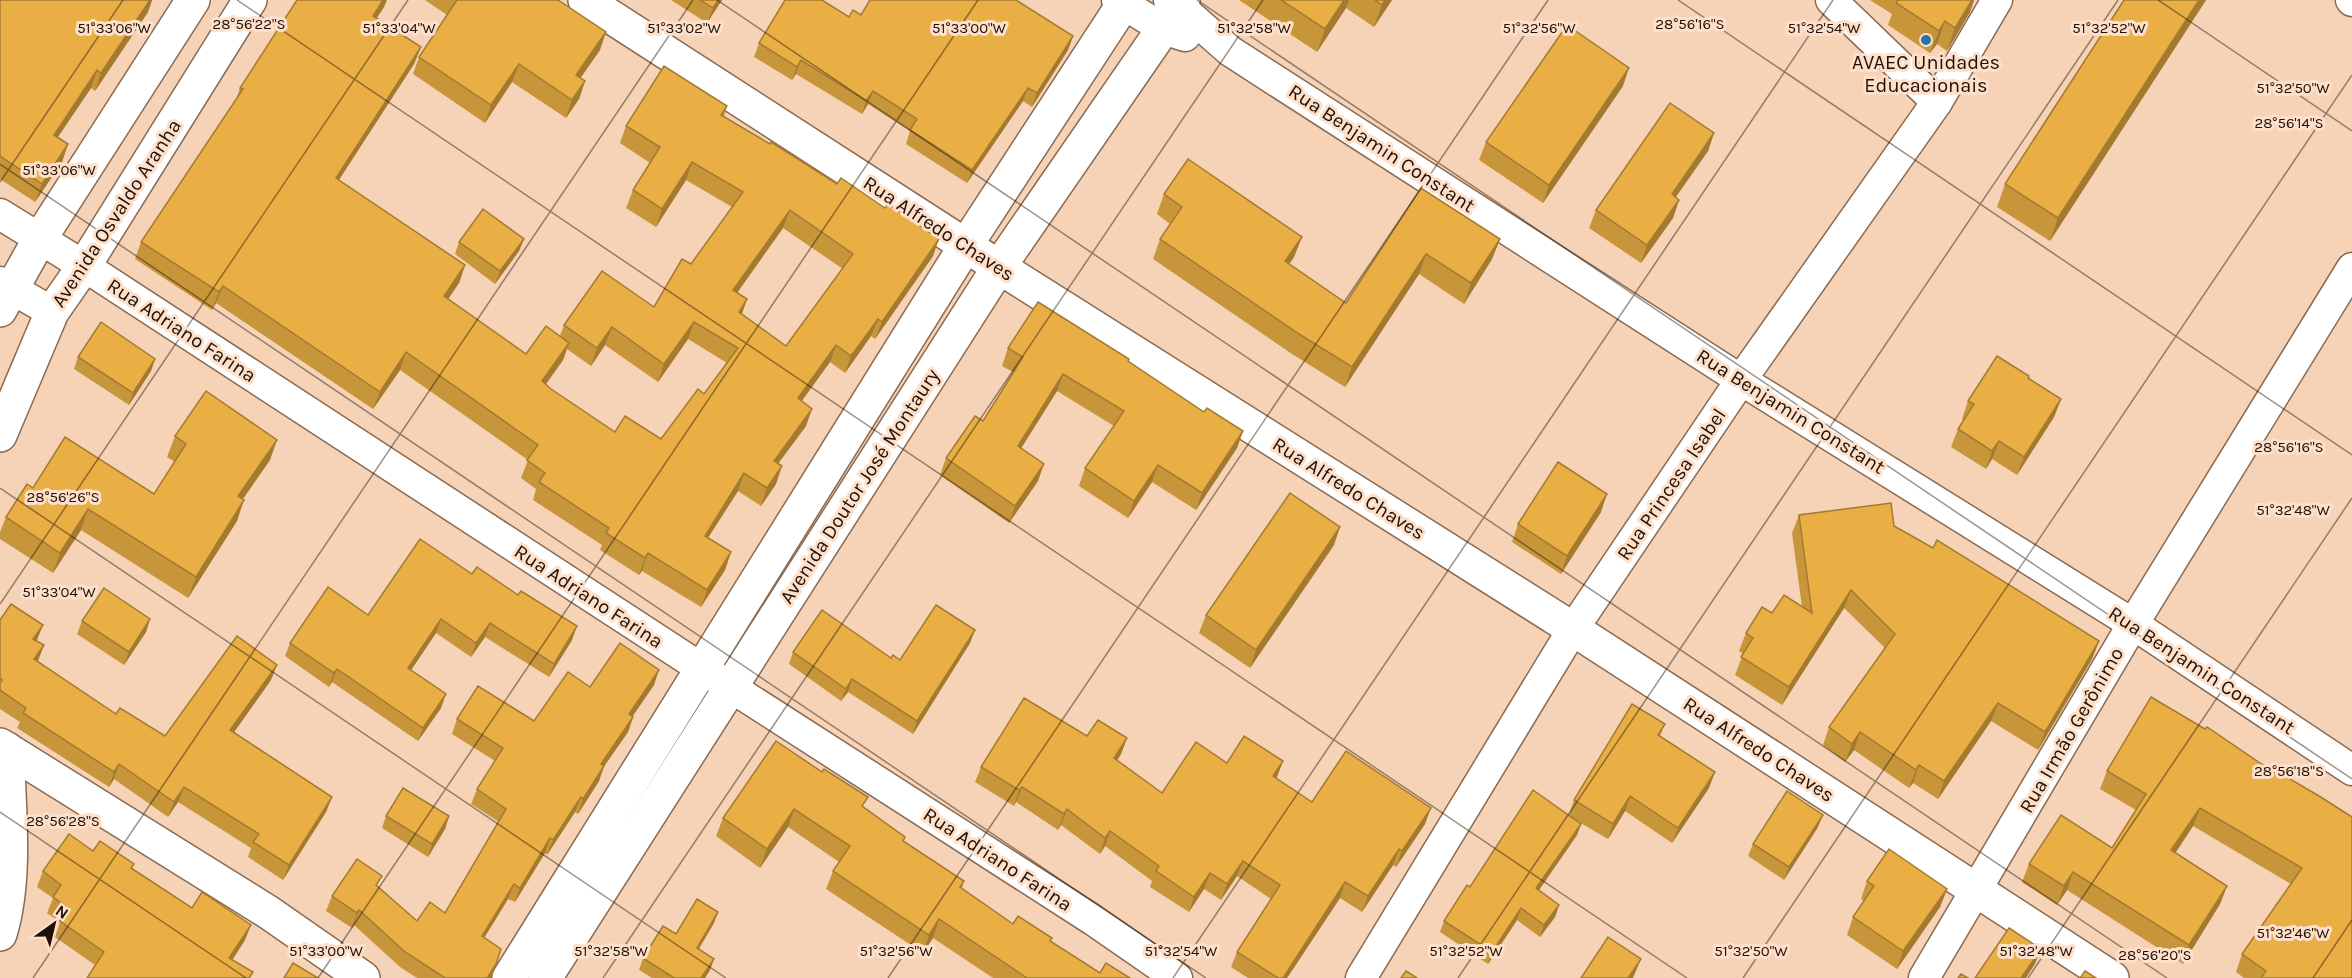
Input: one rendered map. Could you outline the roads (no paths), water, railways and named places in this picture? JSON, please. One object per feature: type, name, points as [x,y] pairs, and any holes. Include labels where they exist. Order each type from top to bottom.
[{"type":"street","name":"Avenida Osvaldo Aranha","points":[[0,435],[52,312],[61,252],[193,0]]},
{"type":"street","name":"Avenida Osvaldo Aranha","points":[[4,294],[61,252],[250,0]]},
{"type":"street","name":"Rua Alfredo Chaves","points":[[585,0],[999,267],[1573,629],[2112,978]]},
{"type":"street","points":[[1831,0],[1937,102]]},
{"type":"street","name":"Rua Princesa Isabel","points":[[1361,978],[1573,629],[1741,380],[1937,102],[1997,0]]},
{"type":"street","name":"Avenida Doutor José Montaury","points":[[509,978],[966,244],[1123,1]]},
{"type":"street","name":"Rua Benjamin Constant","points":[[1123,1],[1174,9],[1230,51],[1741,380],[2133,624],[2352,770]]},
{"type":"street","name":"Avenida Doutor José Montaury","points":[[545,978],[999,267],[1174,9]]},
{"type":"street","name":"Rua Adriano Farina","points":[[0,214],[1083,914],[1177,978]]},
{"type":"street","name":"Rua Irmão Gerônimo","points":[[1924,978],[2133,624],[2352,268]]},
{"type":"street","points":[[4,294],[52,312]]},
{"type":"street","points":[[0,934],[5,919],[10,844],[3,747]]},
{"type":"street","points":[[3,747],[268,912],[363,978]]},
{"type":"place","name":"AVAEC Unidades Educacionais","points":[[1926,40]]}]
